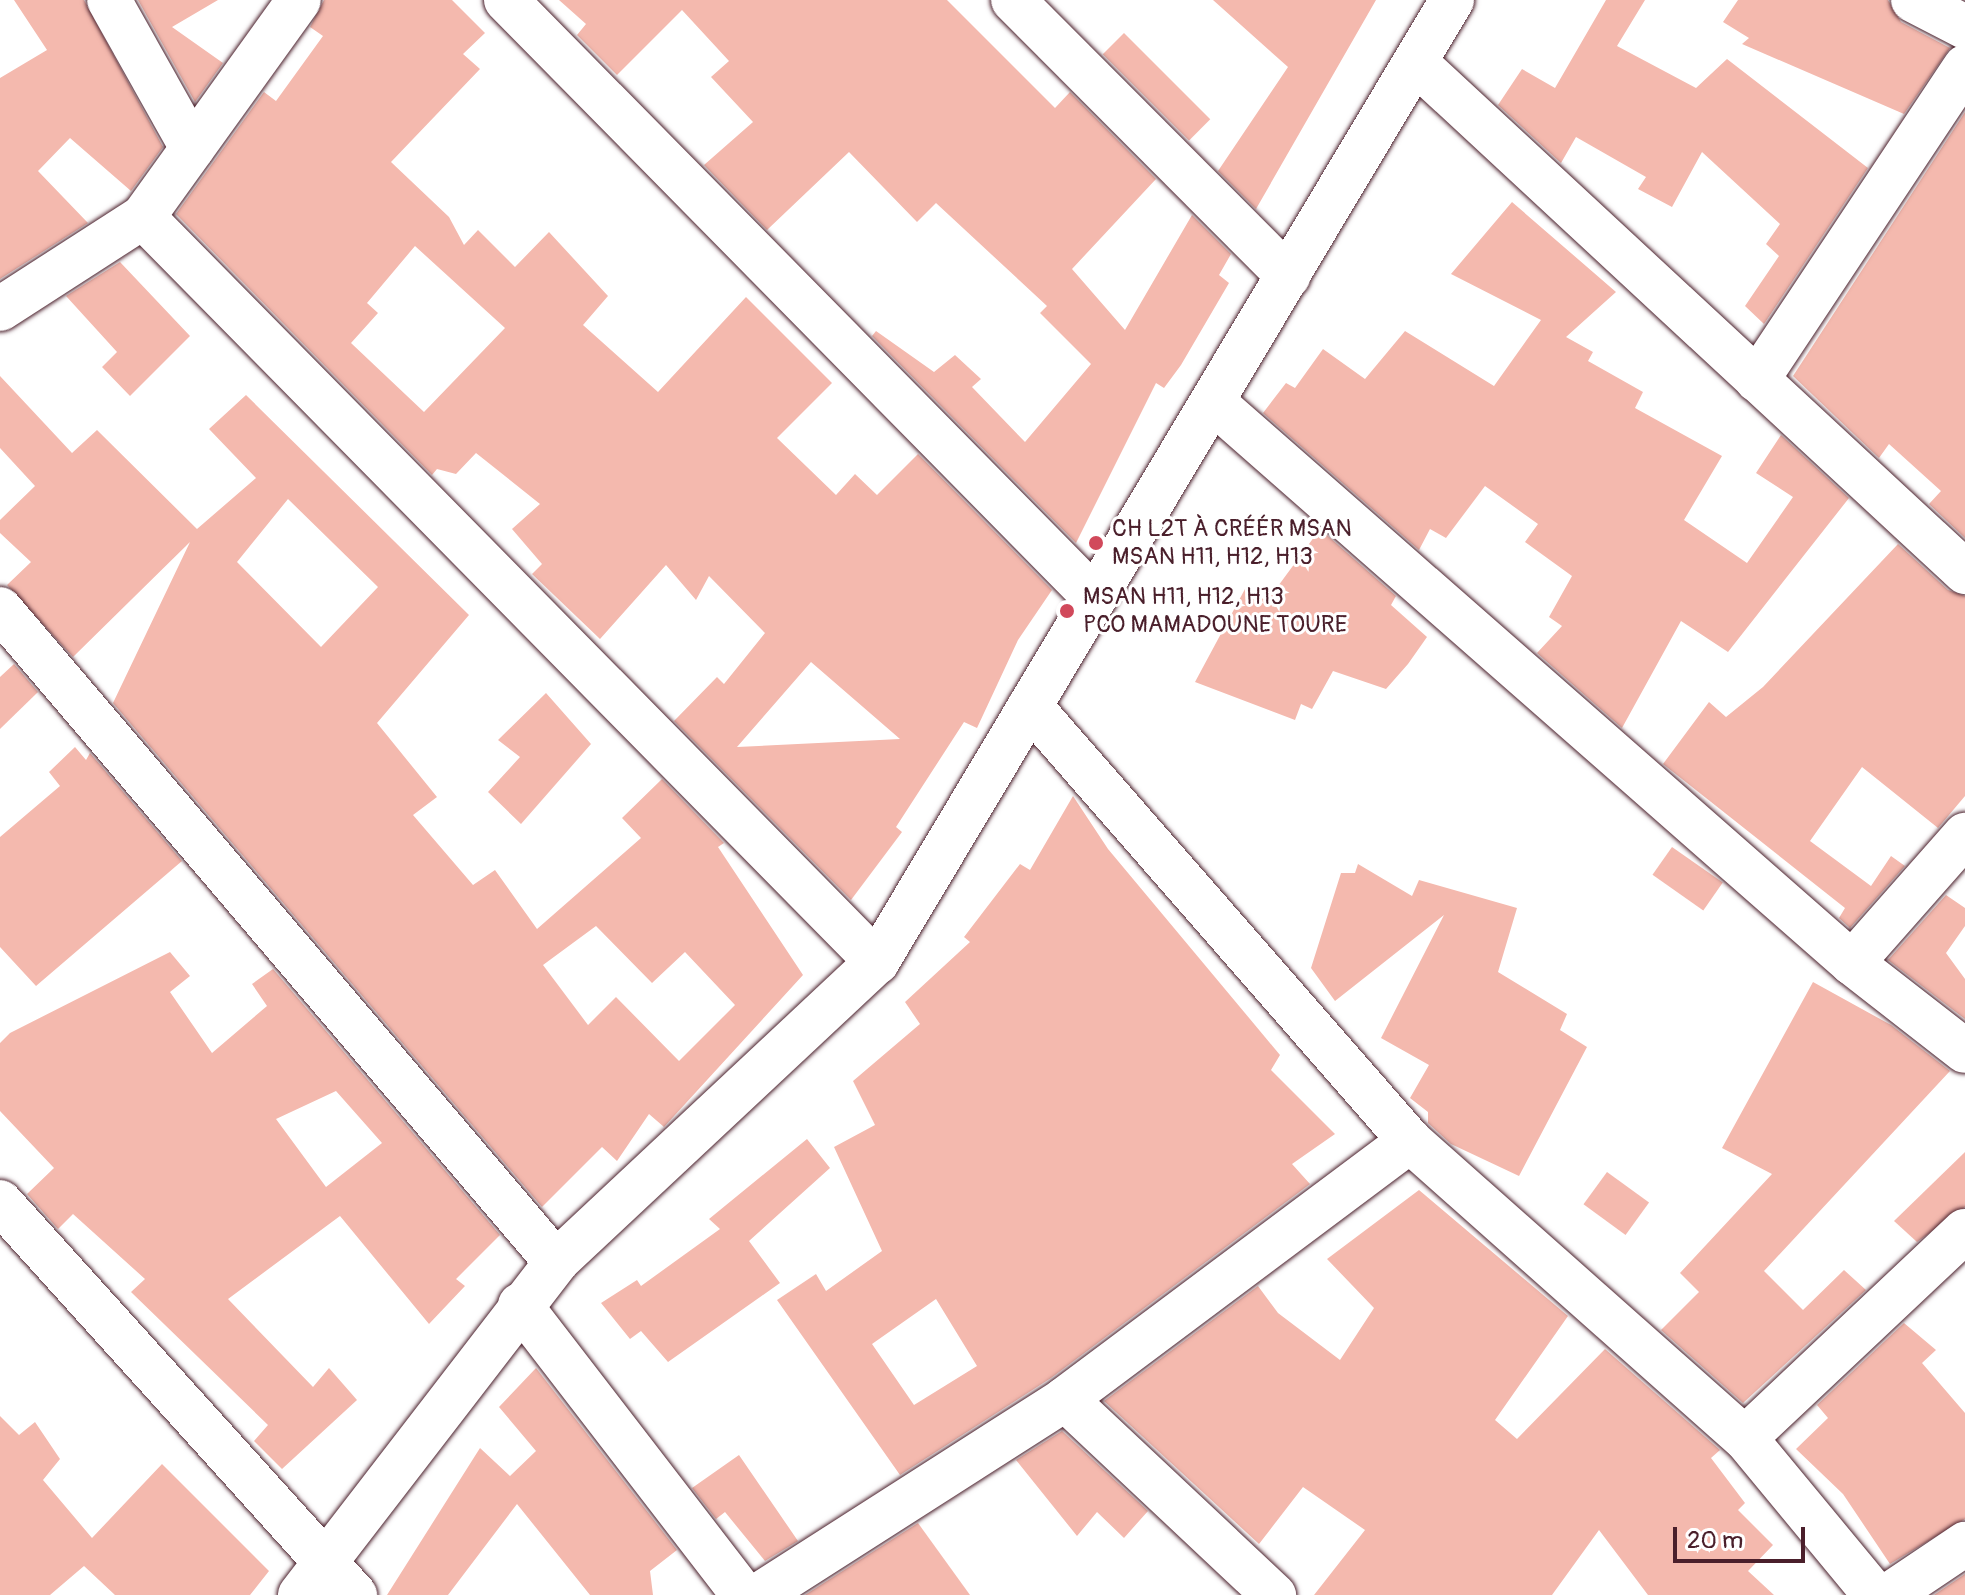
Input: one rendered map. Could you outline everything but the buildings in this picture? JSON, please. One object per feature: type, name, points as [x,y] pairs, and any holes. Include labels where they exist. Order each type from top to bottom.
[{"type":"street","points":[[109,0],[192,148]]},
{"type":"street","points":[[0,309],[143,217],[299,0]]},
{"type":"street","points":[[506,0],[1095,598]]},
{"type":"street","points":[[1013,0],[1288,276]]},
{"type":"street","points":[[300,1595],[322,1558],[556,1262],[877,962],[1452,0]]},
{"type":"street","points":[[1913,0],[1965,27]]},
{"type":"street","points":[[1416,63],[1965,572]]},
{"type":"street","points":[[1757,380],[1965,67]]},
{"type":"street","points":[[143,217],[877,962]]},
{"type":"street","points":[[1213,402],[1852,963],[1965,1051]]},
{"type":"street","points":[[0,609],[556,1262]]},
{"type":"street","points":[[1030,706],[1410,1141],[1745,1438],[1875,1595]]},
{"type":"street","points":[[1852,963],[1965,835]]},
{"type":"street","points":[[759,1595],[1065,1399],[1410,1141]]},
{"type":"street","points":[[0,1202],[355,1595]]},
{"type":"street","points":[[1745,1438],[1965,1231]]},
{"type":"street","points":[[520,1305],[743,1595]]},
{"type":"street","points":[[1065,1399],[1274,1595]]},
{"type":"street","points":[[1889,1595],[1965,1544]]},
{"type":"place","name":"CH L2T À CRÉÉR MSAN MSAN H11, H12, H13","points":[[1096,543]]},
{"type":"place","name":"MSAN H11, H12, H13 PCO MAMADOUNE TOURE","points":[[1067,611]]}]
